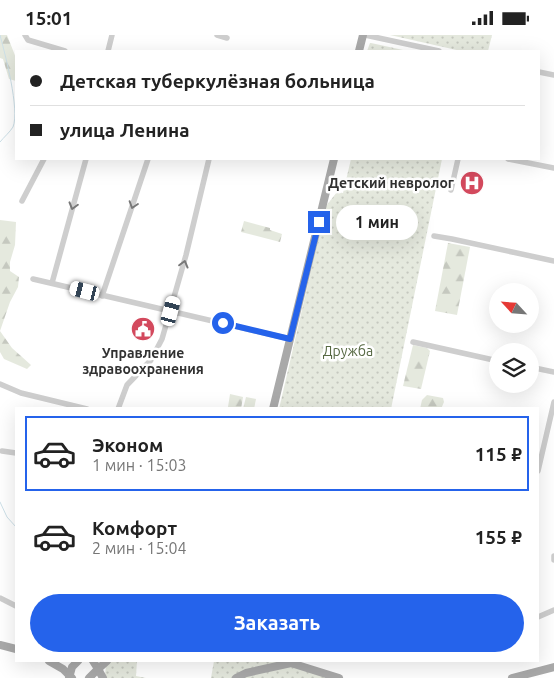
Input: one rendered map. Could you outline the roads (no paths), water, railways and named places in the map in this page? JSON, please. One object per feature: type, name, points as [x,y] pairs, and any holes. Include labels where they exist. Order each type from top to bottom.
[{"type":"main road","points":[[359,50],[364,35]]},
{"type":"main road","points":[[273,407],[334,160]]},
{"type":"main road","points":[[0,645],[15,649]]},
{"type":"main road","points":[[50,662],[70,677],[72,667],[77,662]]},
{"type":"main road","points":[[94,662],[104,678]]},
{"type":"main road","points":[[89,678],[106,662]]},
{"type":"main road","points":[[236,678],[246,673],[291,663],[339,678]]},
{"type":"main road","points":[[512,678],[534,675],[554,667]]},
{"type":"street","points":[[108,50],[112,35]]},
{"type":"street","points":[[217,35],[228,38]]},
{"type":"street","points":[[364,35],[434,50]]},
{"type":"street","points":[[25,36],[28,40],[63,50]]},
{"type":"street","points":[[540,72],[554,75]]},
{"type":"street","points":[[22,201],[43,160]]},
{"type":"street","points":[[52,283],[86,160]]},
{"type":"street","points":[[102,296],[148,160]]},
{"type":"street","points":[[119,407],[128,385],[152,361],[162,339],[171,311],[209,160]]},
{"type":"street","points":[[451,190],[458,160]]},
{"type":"street","points":[[513,160],[554,168]]},
{"type":"street","points":[[434,236],[554,261]]},
{"type":"street","points":[[33,279],[290,339]]},
{"type":"street","points":[[413,343],[489,359]]},
{"type":"street","points":[[539,369],[554,372]]},
{"type":"street","points":[[0,384],[21,393],[79,407]]},
{"type":"street","points":[[539,467],[554,402]]},
{"type":"street","points":[[2,451],[15,453]]},
{"type":"street","points":[[0,598],[15,606]]},
{"type":"street","points":[[539,617],[554,610]]},
{"type":"waterway","points":[[0,35],[11,82],[15,119],[13,127],[0,142]]},
{"type":"waterway","points":[[0,502],[7,517],[15,526]]},
{"type":"place","name":"Детский невролог","points":[[472,183]]},
{"type":"place","name":"Управление здравоохранения","points":[[143,329]]},
{"type":"park label","name":"Дружба","points":[[348,351]]}]
